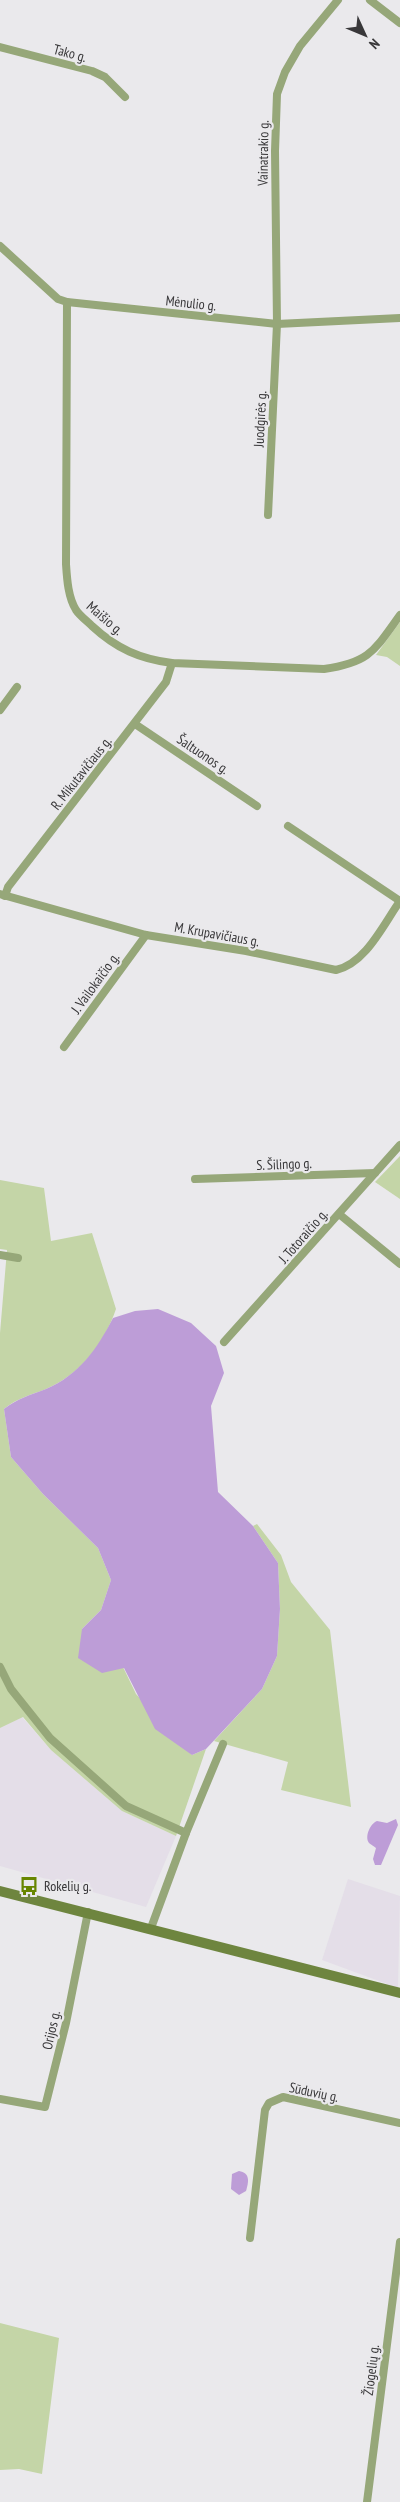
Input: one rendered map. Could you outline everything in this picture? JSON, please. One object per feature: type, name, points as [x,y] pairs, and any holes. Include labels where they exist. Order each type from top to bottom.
[{"type":"main road","points":[[0,1891],[400,1993]]},
{"type":"street","name":"Vainatrakio g.","points":[[278,324],[275,151],[277,94],[300,46],[338,0]]},
{"type":"street","points":[[370,0],[400,23]]},
{"type":"street","name":"Tako g.","points":[[0,47],[92,72],[104,77],[126,97]]},
{"type":"street","name":"Mėnulio g.","points":[[0,246],[58,299],[67,302],[278,324],[400,318]]},
{"type":"street","name":"Maišio g.","points":[[67,302],[66,564],[68,586],[75,609],[106,639],[130,654],[150,660],[172,663],[324,669],[348,665],[364,658],[372,652],[400,615]]},
{"type":"street","name":"Juodgirės g.","points":[[268,515],[278,324]]},
{"type":"street","name":"R. Mikutavičiaus g.","points":[[2,895],[166,682],[172,663]]},
{"type":"street","points":[[0,710],[18,687]]},
{"type":"street","name":"Šaltuonos g.","points":[[135,724],[257,806]]},
{"type":"street","points":[[288,826],[400,901]]},
{"type":"street","name":"M. Krupavičiaus g.","points":[[2,895],[146,935],[246,951],[336,970],[349,967],[365,952],[400,901]]},
{"type":"street","name":"J. Vailokaičio g.","points":[[64,1047],[146,935]]},
{"type":"street","name":"J. Totoraičio g.","points":[[224,1342],[400,1145]]},
{"type":"street","name":"S. Šilingo g.","points":[[195,1179],[375,1173]]},
{"type":"street","points":[[338,1214],[400,1264]]},
{"type":"street","points":[[0,1255],[18,1258]]},
{"type":"street","points":[[0,1666],[11,1689],[50,1738],[63,1750],[126,1806],[186,1833]]},
{"type":"street","points":[[151,1928],[186,1833],[224,1744]]},
{"type":"street","name":"Orijos g.","points":[[0,2099],[45,2107],[66,2023],[88,1912]]},
{"type":"street","name":"Sūduvių g.","points":[[250,2238],[265,2110],[269,2103],[283,2097],[400,2123]]},
{"type":"street","name":"Žiogelių g.","points":[[367,2502],[400,2242]]},
{"type":"shaded area","points":[[158,1309],[191,1323],[216,1346],[224,1373],[211,1406],[218,1492],[253,1526],[278,1563],[280,1609],[277,1656],[262,1689],[206,1749],[192,1755],[155,1729],[124,1668],[102,1673],[78,1658],[82,1629],[101,1610],[111,1580],[98,1548],[43,1494],[11,1457],[4,1409],[29,1395],[58,1383],[77,1369],[86,1360],[113,1318],[135,1311]]},
{"type":"shaded area","points":[[22,1717],[51,1750],[122,1811],[176,1836],[146,1907],[0,1866],[0,1728]]},
{"type":"shaded area","points":[[396,1819],[398,1825],[381,1865],[375,1865],[373,1859],[376,1848],[369,1843],[367,1837],[369,1830],[377,1821],[387,1823]]},
{"type":"shaded area","points":[[348,1879],[400,1896],[398,1988],[322,1960]]},
{"type":"shaded area","points":[[239,2171],[247,2176],[248,2181],[246,2191],[239,2195],[231,2189],[232,2174]]},
{"type":"green space","points":[[400,622],[400,666],[387,657],[376,655]]},
{"type":"green space","points":[[400,1156],[400,1199],[375,1182]]},
{"type":"green space","points":[[0,1180],[44,1188],[51,1241],[92,1233],[116,1309],[98,1346],[70,1375],[59,1383],[19,1399],[4,1409],[11,1457],[43,1494],[98,1548],[111,1580],[101,1610],[82,1629],[123,1667],[136,1694],[192,1755],[206,1749],[176,1836],[122,1811],[51,1750],[23,1717],[0,1728],[0,1333],[7,1250],[0,1249]]},
{"type":"green space","points":[[257,1524],[281,1555],[291,1582],[330,1630],[351,1807],[281,1790],[288,1762],[214,1741],[262,1689],[277,1656],[280,1609],[278,1563],[253,1526]]},
{"type":"green space","points":[[0,2323],[59,2338],[42,2474],[19,2469],[0,2470]]},
{"type":"place","name":"Rokelių g.","points":[[29,1886]]}]
